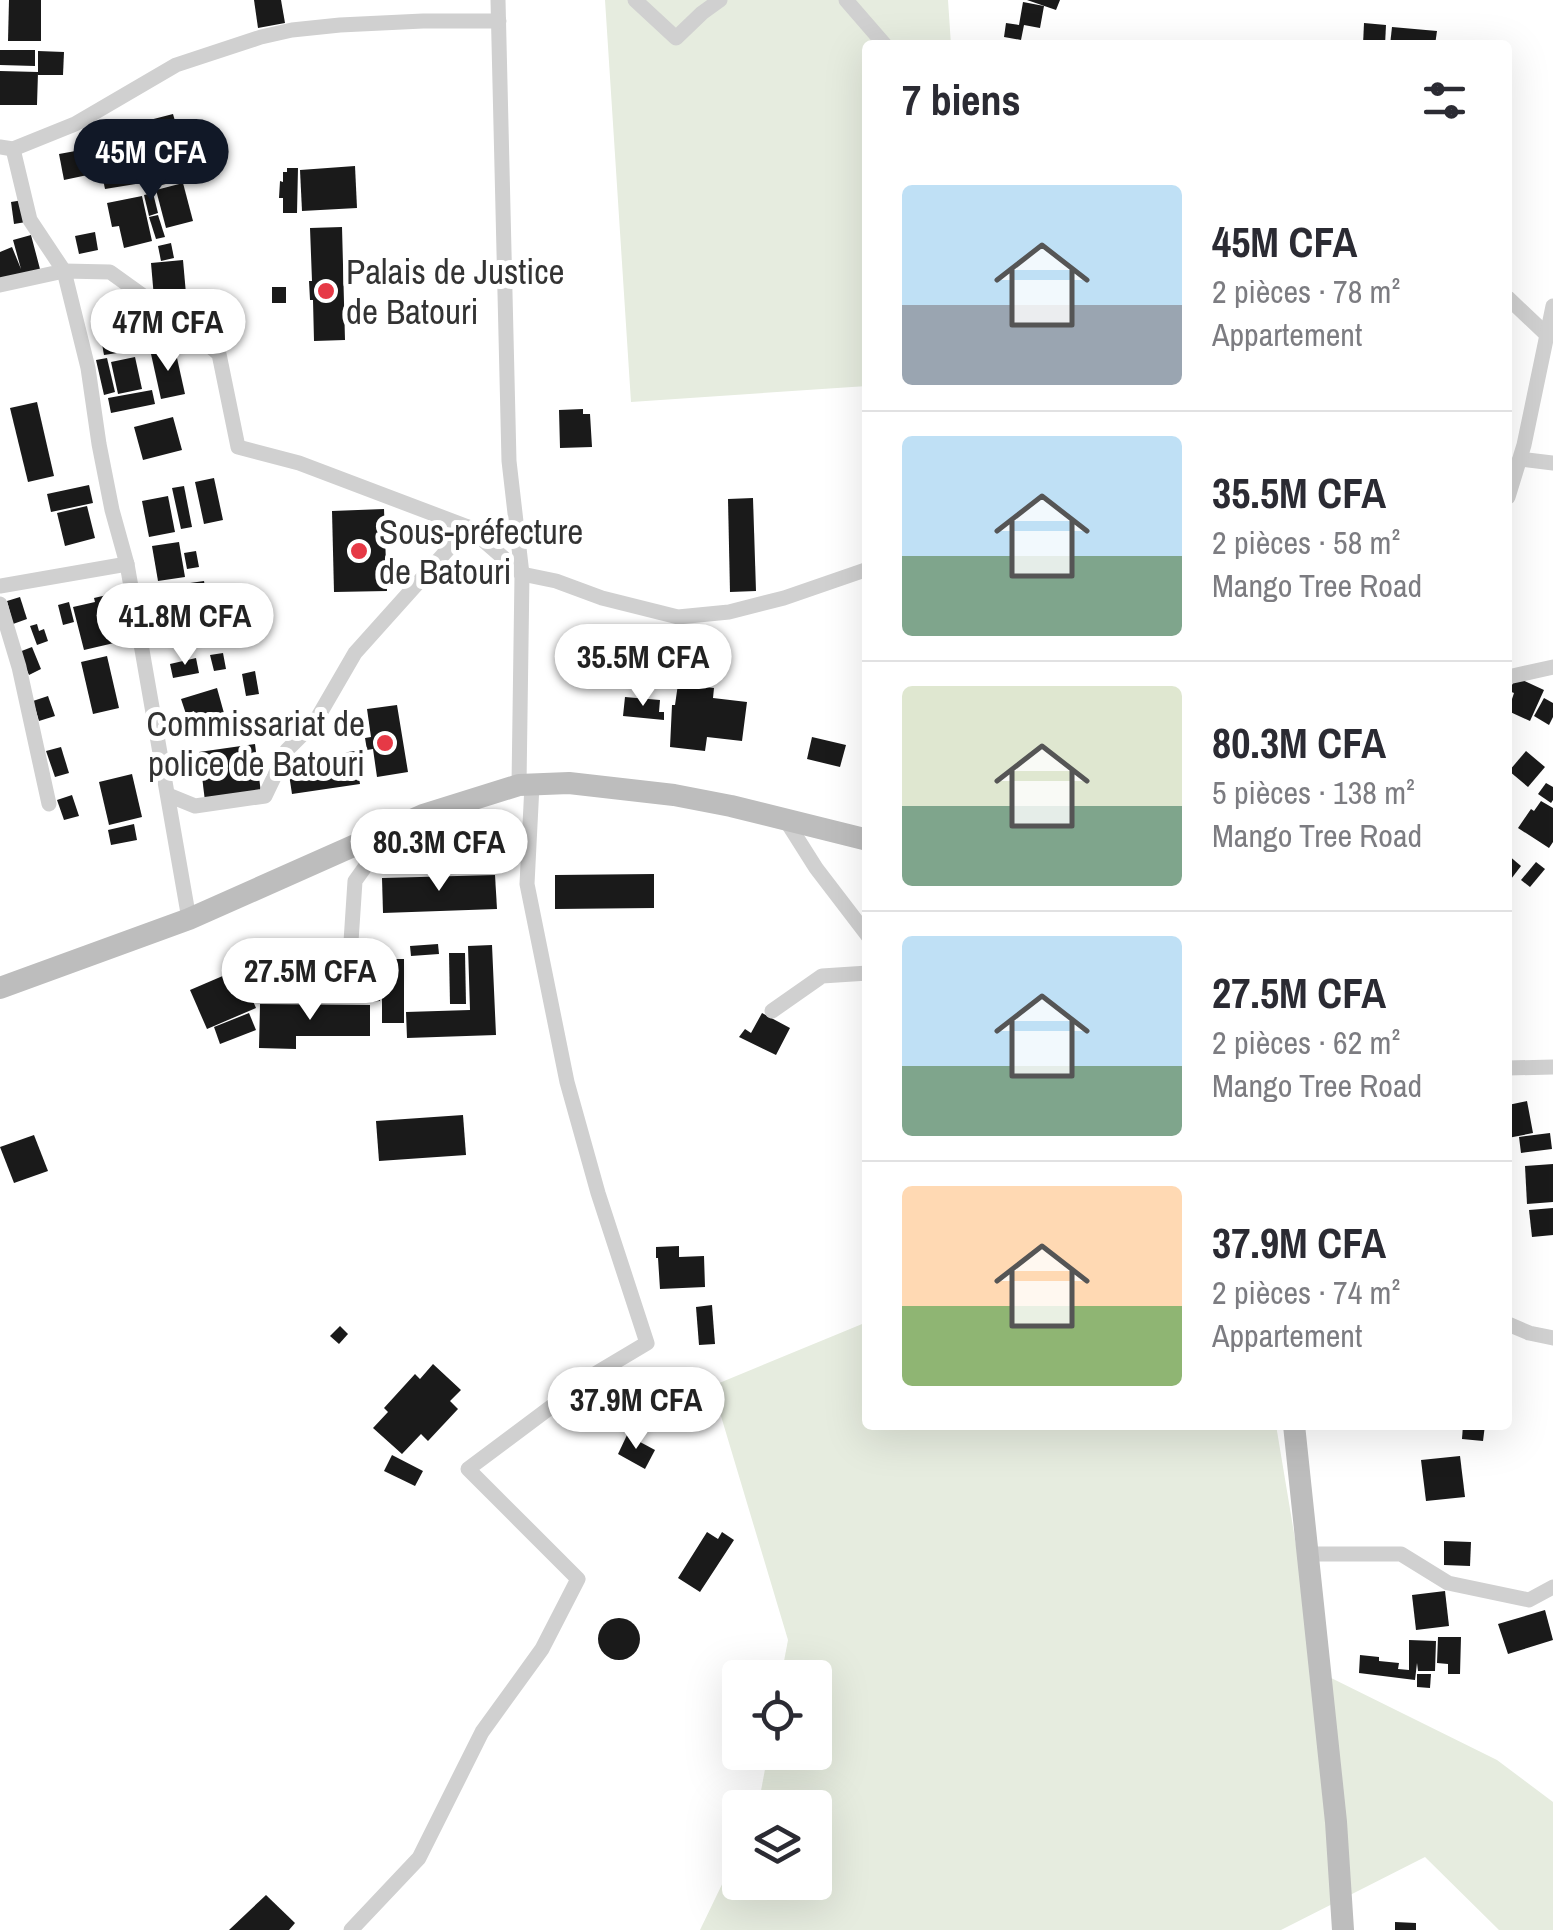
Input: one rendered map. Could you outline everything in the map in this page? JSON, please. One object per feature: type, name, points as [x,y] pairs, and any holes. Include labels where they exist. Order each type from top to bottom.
[{"type":"main road","points":[[0,988],[189,919],[423,815],[526,785],[569,783],[674,795],[862,838]]},
{"type":"main road","points":[[1295,1430],[1336,1822],[1343,1930]]},
{"type":"street","points":[[351,1930],[420,1858],[482,1732],[542,1649],[578,1579],[468,1468],[595,1374],[647,1342],[598,1193],[563,1064],[526,884],[522,574],[509,462],[498,0]]},
{"type":"street","points":[[635,0],[676,38],[720,0]]},
{"type":"street","points":[[846,0],[881,40]]},
{"type":"street","points":[[189,919],[127,564],[112,510],[88,368],[64,271],[30,220],[6,148],[75,124],[176,65],[260,37],[340,25],[499,21]]},
{"type":"street","points":[[0,285],[64,271],[110,272],[218,354],[238,446],[299,463],[468,527],[522,574],[678,616],[730,612],[862,571]]},
{"type":"street","points":[[1512,302],[1546,334]]},
{"type":"street","points":[[1512,483],[1553,306]]},
{"type":"street","points":[[1520,458],[1553,463]]},
{"type":"street","points":[[168,795],[194,806],[265,796],[287,750],[315,722],[355,653],[468,527]]},
{"type":"street","points":[[0,586],[127,564]]},
{"type":"street","points":[[0,604],[49,804]]},
{"type":"street","points":[[1512,676],[1553,667]]},
{"type":"street","points":[[784,819],[862,928]]},
{"type":"street","points":[[348,987],[355,881],[392,828]]},
{"type":"street","points":[[772,1011],[822,976],[862,973]]},
{"type":"street","points":[[1512,1068],[1553,1066]]},
{"type":"street","points":[[1512,1326],[1553,1338]]},
{"type":"street","points":[[1308,1554],[1401,1554],[1448,1583],[1528,1600],[1553,1587]]},
{"type":"shaded area","points":[[605,0],[948,0],[951,40],[862,40],[862,386],[631,402]]},
{"type":"shaded area","points":[[862,1324],[862,1430],[1277,1430],[1317,1671],[1497,1760],[1553,1802],[1553,1930],[1499,1930],[1425,1857],[1281,1930],[700,1930],[722,1884],[722,1900],[832,1900],[832,1790],[761,1790],[765,1770],[832,1770],[832,1660],[784,1660],[788,1640],[712,1386]]},
{"type":"building","points":[[9,0],[41,0],[41,41],[8,41]]},
{"type":"building","points":[[254,0],[281,0],[285,23],[258,28]]},
{"type":"building","points":[[1027,0],[1060,0],[1056,10]]},
{"type":"building","points":[[1023,2],[1044,6],[1040,28],[1024,25],[1021,40],[1004,37],[1006,23],[1019,25]]},
{"type":"building","points":[[1364,23],[1386,25],[1385,40],[1363,40]]},
{"type":"building","points":[[1392,27],[1437,31],[1436,40],[1391,40]]},
{"type":"building","points":[[0,50],[35,50],[35,66],[0,65]]},
{"type":"building","points":[[38,51],[64,52],[63,75],[38,75]]},
{"type":"building","points":[[0,71],[38,72],[37,105],[0,105]]},
{"type":"building","points":[[173,114],[177,128],[161,132],[162,136],[181,130],[186,148],[171,152],[173,162],[160,165],[162,174],[194,165],[197,176],[154,187],[138,123]]},
{"type":"building","points":[[141,147],[148,182],[105,189],[98,155]]},
{"type":"building","points":[[92,148],[97,173],[64,180],[59,154]]},
{"type":"building","points":[[355,166],[357,208],[302,211],[300,170]]},
{"type":"building","points":[[287,168],[298,168],[297,213],[283,213],[283,198],[279,198],[280,181],[283,182]]},
{"type":"building","points":[[183,183],[193,221],[166,228],[156,190]]},
{"type":"building","points":[[153,193],[158,213],[149,216],[144,195]]},
{"type":"building","points":[[142,196],[152,241],[124,248],[119,226],[112,227],[107,203]]},
{"type":"building","points":[[29,199],[32,221],[14,224],[11,202]]},
{"type":"building","points":[[158,215],[165,237],[156,239],[149,217]]},
{"type":"building","name":"Palais de Justice de Batouri","points":[[342,227],[345,340],[314,341],[310,228]]},
{"type":"building","points":[[95,232],[98,250],[79,254],[75,236]]},
{"type":"building","points":[[31,235],[40,269],[0,286],[0,252],[12,247],[21,269],[13,240]]},
{"type":"building","points":[[171,243],[174,258],[161,261],[158,246]]},
{"type":"building","points":[[183,260],[186,294],[154,298],[151,263]]},
{"type":"building","points":[[272,287],[286,287],[286,303],[272,303]]},
{"type":"building","points":[[131,317],[137,350],[104,355],[98,322]]},
{"type":"building","points":[[175,349],[185,394],[161,399],[151,354]]},
{"type":"building","points":[[135,357],[142,389],[118,394],[111,362]]},
{"type":"building","points":[[107,358],[115,392],[104,395],[96,360]]},
{"type":"building","points":[[152,390],[155,404],[111,413],[108,398]]},
{"type":"building","points":[[37,402],[54,476],[28,482],[10,408]]},
{"type":"building","points":[[583,409],[583,414],[590,414],[592,447],[560,448],[559,410]]},
{"type":"building","points":[[173,417],[182,450],[143,460],[134,427]]},
{"type":"building","points":[[214,478],[223,520],[204,524],[195,482]]},
{"type":"building","points":[[89,485],[93,503],[51,512],[47,494]]},
{"type":"building","points":[[184,486],[192,527],[181,529],[172,488]]},
{"type":"building","points":[[168,496],[175,532],[149,537],[142,501]]},
{"type":"building","points":[[753,498],[756,591],[730,592],[728,499]]},
{"type":"building","points":[[87,506],[95,538],[65,546],[57,513]]},
{"type":"building","name":"Sous-préfecture de Batouri","points":[[384,509],[387,591],[334,592],[332,511]]},
{"type":"building","points":[[179,542],[185,577],[158,581],[152,546]]},
{"type":"building","points":[[196,551],[199,567],[187,569],[184,553]]},
{"type":"building","points":[[204,581],[210,617],[197,619],[190,583]]},
{"type":"building","points":[[188,592],[195,629],[166,635],[158,598]]},
{"type":"building","points":[[107,595],[114,622],[109,624],[114,643],[84,650],[73,607]]},
{"type":"building","points":[[20,597],[27,619],[13,624],[7,601]]},
{"type":"building","points":[[69,602],[74,622],[63,625],[58,605]]},
{"type":"building","points":[[37,624],[39,631],[44,629],[48,641],[37,645],[30,626]]},
{"type":"building","points":[[32,647],[41,669],[29,675],[19,652]]},
{"type":"building","points":[[223,653],[226,669],[214,671],[210,655]]},
{"type":"building","points":[[107,656],[119,708],[93,714],[81,662]]},
{"type":"building","points":[[196,658],[199,673],[173,678],[170,664]]},
{"type":"building","points":[[255,671],[259,694],[246,696],[242,674]]},
{"type":"building","points":[[1516,677],[1544,690],[1530,721],[1512,713],[1512,685]]},
{"type":"building","points":[[678,684],[714,688],[713,698],[747,702],[742,741],[707,737],[705,751],[670,747],[672,705]]},
{"type":"building","points":[[217,688],[227,724],[220,726],[218,721],[199,726],[194,711],[186,714],[181,699]]},
{"type":"building","points":[[48,696],[55,716],[39,721],[33,701]]},
{"type":"building","points":[[625,697],[660,700],[659,712],[664,712],[664,720],[623,716]]},
{"type":"building","points":[[1544,698],[1553,703],[1549,725],[1534,716]]},
{"type":"building","name":"Commissariat de police de Batouri","points":[[397,705],[408,772],[377,777],[373,749],[367,750],[365,738],[371,737],[367,709]]},
{"type":"building","points":[[812,737],[846,745],[840,767],[807,759]]},
{"type":"building","points":[[255,744],[261,793],[205,801],[199,752]]},
{"type":"building","points":[[61,747],[69,773],[55,777],[46,751]]},
{"type":"building","points":[[355,751],[360,784],[292,794],[287,761]]},
{"type":"building","points":[[1526,751],[1545,767],[1528,787],[1512,774],[1512,767]]},
{"type":"building","points":[[132,774],[142,817],[109,825],[99,782]]},
{"type":"building","points":[[1546,783],[1553,787],[1551,803],[1538,794]]},
{"type":"building","points":[[72,795],[79,816],[64,820],[57,800]]},
{"type":"building","points":[[1541,801],[1553,808],[1553,842],[1549,848],[1518,828]]},
{"type":"building","points":[[134,824],[137,840],[111,845],[108,830]]},
{"type":"building","points":[[1512,858],[1521,866],[1512,878]]},
{"type":"building","points":[[1536,862],[1545,869],[1530,887],[1521,880]]},
{"type":"building","points":[[654,874],[654,908],[555,909],[555,875]]},
{"type":"building","points":[[495,875],[497,909],[383,913],[382,878]]},
{"type":"building","points":[[438,944],[439,954],[411,956],[410,946]]},
{"type":"building","points":[[316,945],[325,967],[308,974],[299,952]]},
{"type":"building","points":[[492,945],[496,1035],[407,1038],[406,1012],[470,1010],[468,946]]},
{"type":"building","points":[[449,953],[465,953],[466,1004],[450,1004]]},
{"type":"building","points":[[364,954],[378,954],[380,1001],[366,1002]]},
{"type":"building","points":[[382,959],[404,959],[404,1023],[382,1023]]},
{"type":"building","points":[[239,969],[256,1008],[207,1029],[190,990]]},
{"type":"building","points":[[260,1004],[370,1005],[370,1036],[296,1036],[296,1049],[259,1048]]},
{"type":"building","points":[[249,1013],[256,1030],[220,1044],[214,1027]]},
{"type":"building","points":[[762,1013],[790,1028],[776,1055],[739,1037],[745,1029],[751,1033]]},
{"type":"building","points":[[1527,1101],[1533,1133],[1512,1137],[1512,1104]]},
{"type":"building","points":[[463,1115],[466,1155],[379,1161],[376,1121]]},
{"type":"building","points":[[1550,1133],[1552,1149],[1521,1153],[1519,1137]]},
{"type":"building","points":[[34,1135],[48,1171],[14,1183],[0,1147]]},
{"type":"building","points":[[1553,1164],[1553,1202],[1527,1204],[1525,1166]]},
{"type":"building","points":[[1553,1208],[1553,1235],[1532,1237],[1529,1210]]},
{"type":"building","points":[[679,1246],[679,1257],[704,1256],[705,1287],[660,1289],[656,1247]]},
{"type":"building","points":[[712,1305],[715,1344],[699,1345],[696,1307]]},
{"type":"building","points":[[340,1326],[348,1334],[339,1344],[330,1336]]},
{"type":"building","points":[[433,1364],[461,1390],[450,1401],[458,1409],[428,1441],[421,1434],[402,1454],[373,1428],[388,1412],[384,1408],[415,1374],[420,1379]]},
{"type":"building","points":[[1463,1430],[1484,1430],[1483,1441],[1462,1439]]},
{"type":"building","points":[[627,1435],[655,1450],[645,1469],[618,1454]]},
{"type":"building","points":[[392,1455],[423,1471],[415,1486],[384,1471]]},
{"type":"building","points":[[1460,1456],[1465,1497],[1426,1501],[1421,1460]]},
{"type":"building","points":[[707,1532],[718,1539],[722,1532],[734,1540],[700,1592],[678,1578]]},
{"type":"building","points":[[1444,1541],[1471,1542],[1470,1566],[1444,1565]]},
{"type":"building","points":[[1445,1591],[1449,1626],[1416,1630],[1412,1595]]},
{"type":"building","points":[[1545,1610],[1553,1640],[1508,1654],[1498,1624]]},
{"type":"building","points":[[619,1618],[634,1624],[640,1639],[634,1654],[619,1660],[604,1654],[598,1639],[604,1624]]},
{"type":"building","points":[[1438,1637],[1461,1637],[1460,1674],[1448,1674],[1448,1664],[1437,1663]]},
{"type":"building","points":[[1409,1640],[1436,1641],[1435,1671],[1418,1671],[1417,1663],[1415,1680],[1359,1673],[1360,1655],[1399,1663],[1398,1669],[1409,1670]]},
{"type":"building","points":[[1417,1674],[1431,1674],[1430,1688],[1417,1687]]},
{"type":"building","points":[[266,1895],[295,1923],[289,1930],[229,1930]]},
{"type":"building","points":[[1395,1922],[1416,1923],[1416,1930],[1395,1930]]},
{"type":"place","name":"Palais de Justice de Batouri","points":[[326,291]]},
{"type":"place","name":"Sous-préfecture de Batouri","points":[[359,551]]},
{"type":"place","name":"Commissariat de police de Batouri","points":[[385,743]]}]
